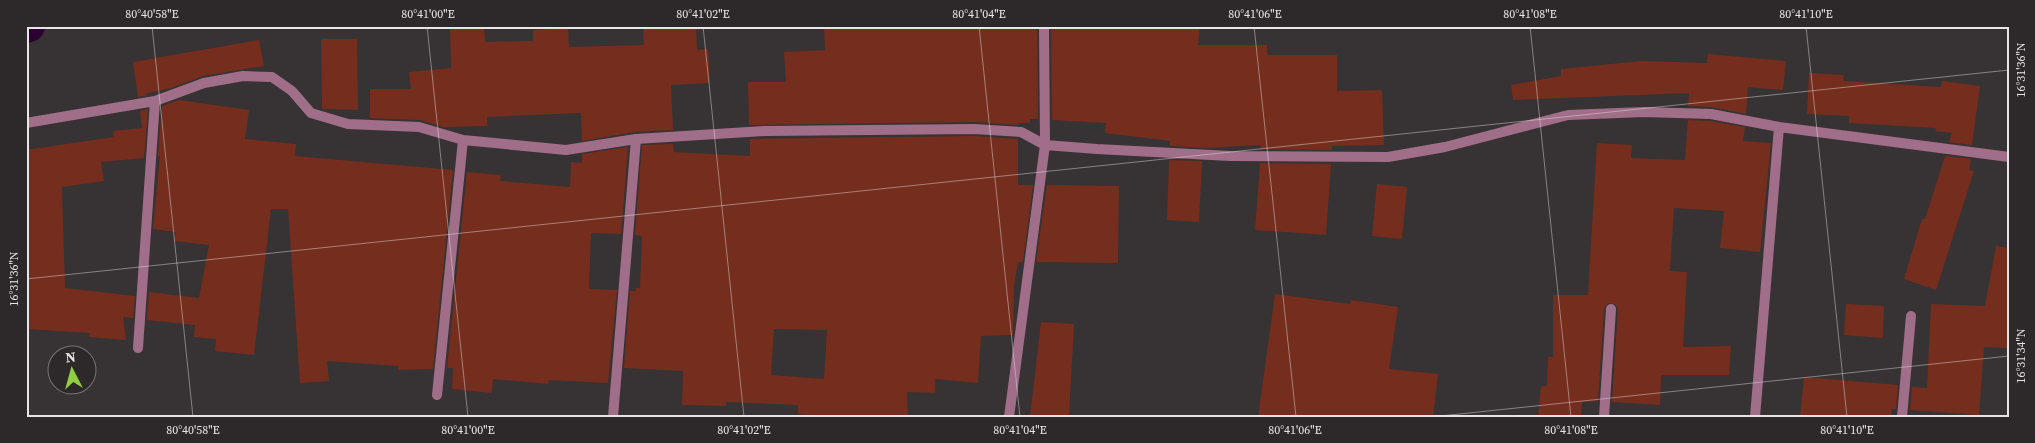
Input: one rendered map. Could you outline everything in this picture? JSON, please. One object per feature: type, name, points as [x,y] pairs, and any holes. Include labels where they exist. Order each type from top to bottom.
[{"type":"street","points":[[1009,417],[1045,145],[1044,26]]},
{"type":"street","points":[[26,123],[155,101],[204,83],[243,76],[272,77],[292,91],[311,113],[348,124],[419,127],[463,140],[566,150],[636,139],[765,131],[974,129],[1021,132],[1045,145],[1230,156],[1388,158],[1445,147],[1568,115],[1644,112],[1711,114],[1779,127],[2009,158]]},
{"type":"street","points":[[138,348],[155,101]]},
{"type":"street","points":[[1755,417],[1779,127]]},
{"type":"street","points":[[613,417],[636,139]]},
{"type":"street","points":[[437,395],[463,140]]},
{"type":"street","points":[[1604,417],[1611,309]]},
{"type":"street","points":[[1902,417],[1911,316]]},
{"type":"building","points":[[450,26],[484,26],[485,42],[533,41],[533,30],[568,28],[569,47],[644,45],[643,26],[696,26],[697,50],[708,49],[710,83],[671,85],[673,130],[635,132],[582,141],[581,113],[487,117],[487,126],[443,127],[420,120],[370,118],[370,89],[411,89],[409,72],[451,68]]},
{"type":"building","points":[[824,26],[1037,26],[1038,119],[1030,119],[1030,123],[1018,123],[1018,125],[974,122],[749,125],[748,82],[786,82],[784,52],[825,50]]},
{"type":"building","points":[[1051,26],[1200,26],[1198,45],[1267,45],[1267,55],[1337,55],[1337,91],[1382,90],[1384,145],[1332,146],[1332,150],[1260,149],[1261,145],[1208,148],[1170,146],[1170,141],[1105,133],[1106,123],[1052,120]]},
{"type":"building","points":[[321,39],[357,39],[358,110],[322,109]]},
{"type":"building","points":[[259,40],[264,66],[203,76],[171,88],[138,97],[133,62]]},
{"type":"building","points":[[1708,54],[1786,61],[1783,90],[1748,87],[1746,114],[1712,107],[1688,106],[1689,93],[1513,100],[1511,85],[1561,76],[1561,69],[1641,61],[1707,63]]},
{"type":"building","points":[[1809,73],[1844,75],[1843,81],[1941,87],[1942,81],[1980,86],[1972,145],[1949,142],[1952,133],[1935,131],[1936,128],[1849,123],[1849,116],[1807,114]]},
{"type":"building","points":[[179,100],[249,110],[245,139],[296,144],[295,156],[453,170],[433,369],[398,370],[398,366],[327,361],[329,381],[300,383],[288,209],[271,209],[254,355],[215,351],[216,339],[194,337],[195,325],[147,320],[149,292],[199,298],[209,245],[174,241],[176,232],[153,229],[160,156],[158,156],[162,106]]},
{"type":"building","points":[[148,109],[144,158],[101,162],[104,181],[62,187],[65,288],[135,296],[133,318],[123,317],[126,340],[89,337],[90,333],[26,329],[26,150],[114,137],[113,131],[142,128],[140,111]]},
{"type":"building","points":[[1688,120],[1710,121],[1745,127],[1743,141],[1771,143],[1760,252],[1720,248],[1724,211],[1674,208],[1670,271],[1687,272],[1683,347],[1731,346],[1729,375],[1661,375],[1660,405],[1612,402],[1618,309],[1615,304],[1608,303],[1604,309],[1598,401],[1582,402],[1581,417],[1538,417],[1541,386],[1547,386],[1548,357],[1553,357],[1553,295],[1588,295],[1597,143],[1632,145],[1631,158],[1685,160]]},
{"type":"building","points":[[974,136],[1018,139],[1018,185],[1033,185],[1023,262],[1018,262],[1014,286],[1013,335],[981,336],[978,383],[935,379],[935,393],[907,392],[908,417],[839,417],[798,414],[798,405],[726,402],[726,406],[682,405],[683,371],[624,368],[630,291],[636,291],[636,288],[640,288],[642,236],[635,235],[642,145],[673,144],[674,152],[750,156],[750,139]],"holes":[[[774,329],[827,330],[824,379],[771,375]]]},
{"type":"building","points":[[628,147],[621,234],[591,233],[589,289],[617,290],[608,383],[549,380],[548,384],[493,379],[492,393],[452,389],[453,368],[447,368],[467,172],[501,175],[500,181],[570,187],[571,162],[582,163],[582,154]]},
{"type":"building","points":[[1945,156],[1971,159],[1969,170],[1974,171],[1936,290],[1904,279],[1922,219],[1925,219]]},
{"type":"building","points":[[1169,160],[1202,161],[1199,222],[1167,220]]},
{"type":"building","points":[[1260,163],[1331,164],[1326,235],[1255,230]]},
{"type":"building","points":[[1377,184],[1407,187],[1402,239],[1372,236]]},
{"type":"building","points":[[1047,185],[1119,186],[1118,263],[1036,262]]},
{"type":"building","points":[[1996,246],[2009,248],[2009,348],[1984,347],[1979,415],[1910,410],[1912,387],[1927,388],[1931,304],[1985,306]]},
{"type":"building","points":[[1275,294],[1350,304],[1351,300],[1398,307],[1389,369],[1438,374],[1433,417],[1258,417]]},
{"type":"building","points":[[1846,304],[1884,306],[1883,338],[1844,335]]},
{"type":"building","points":[[1041,322],[1074,324],[1069,417],[1030,417]]},
{"type":"building","points":[[1804,377],[1898,385],[1896,409],[1892,409],[1891,417],[1800,417]]}]
